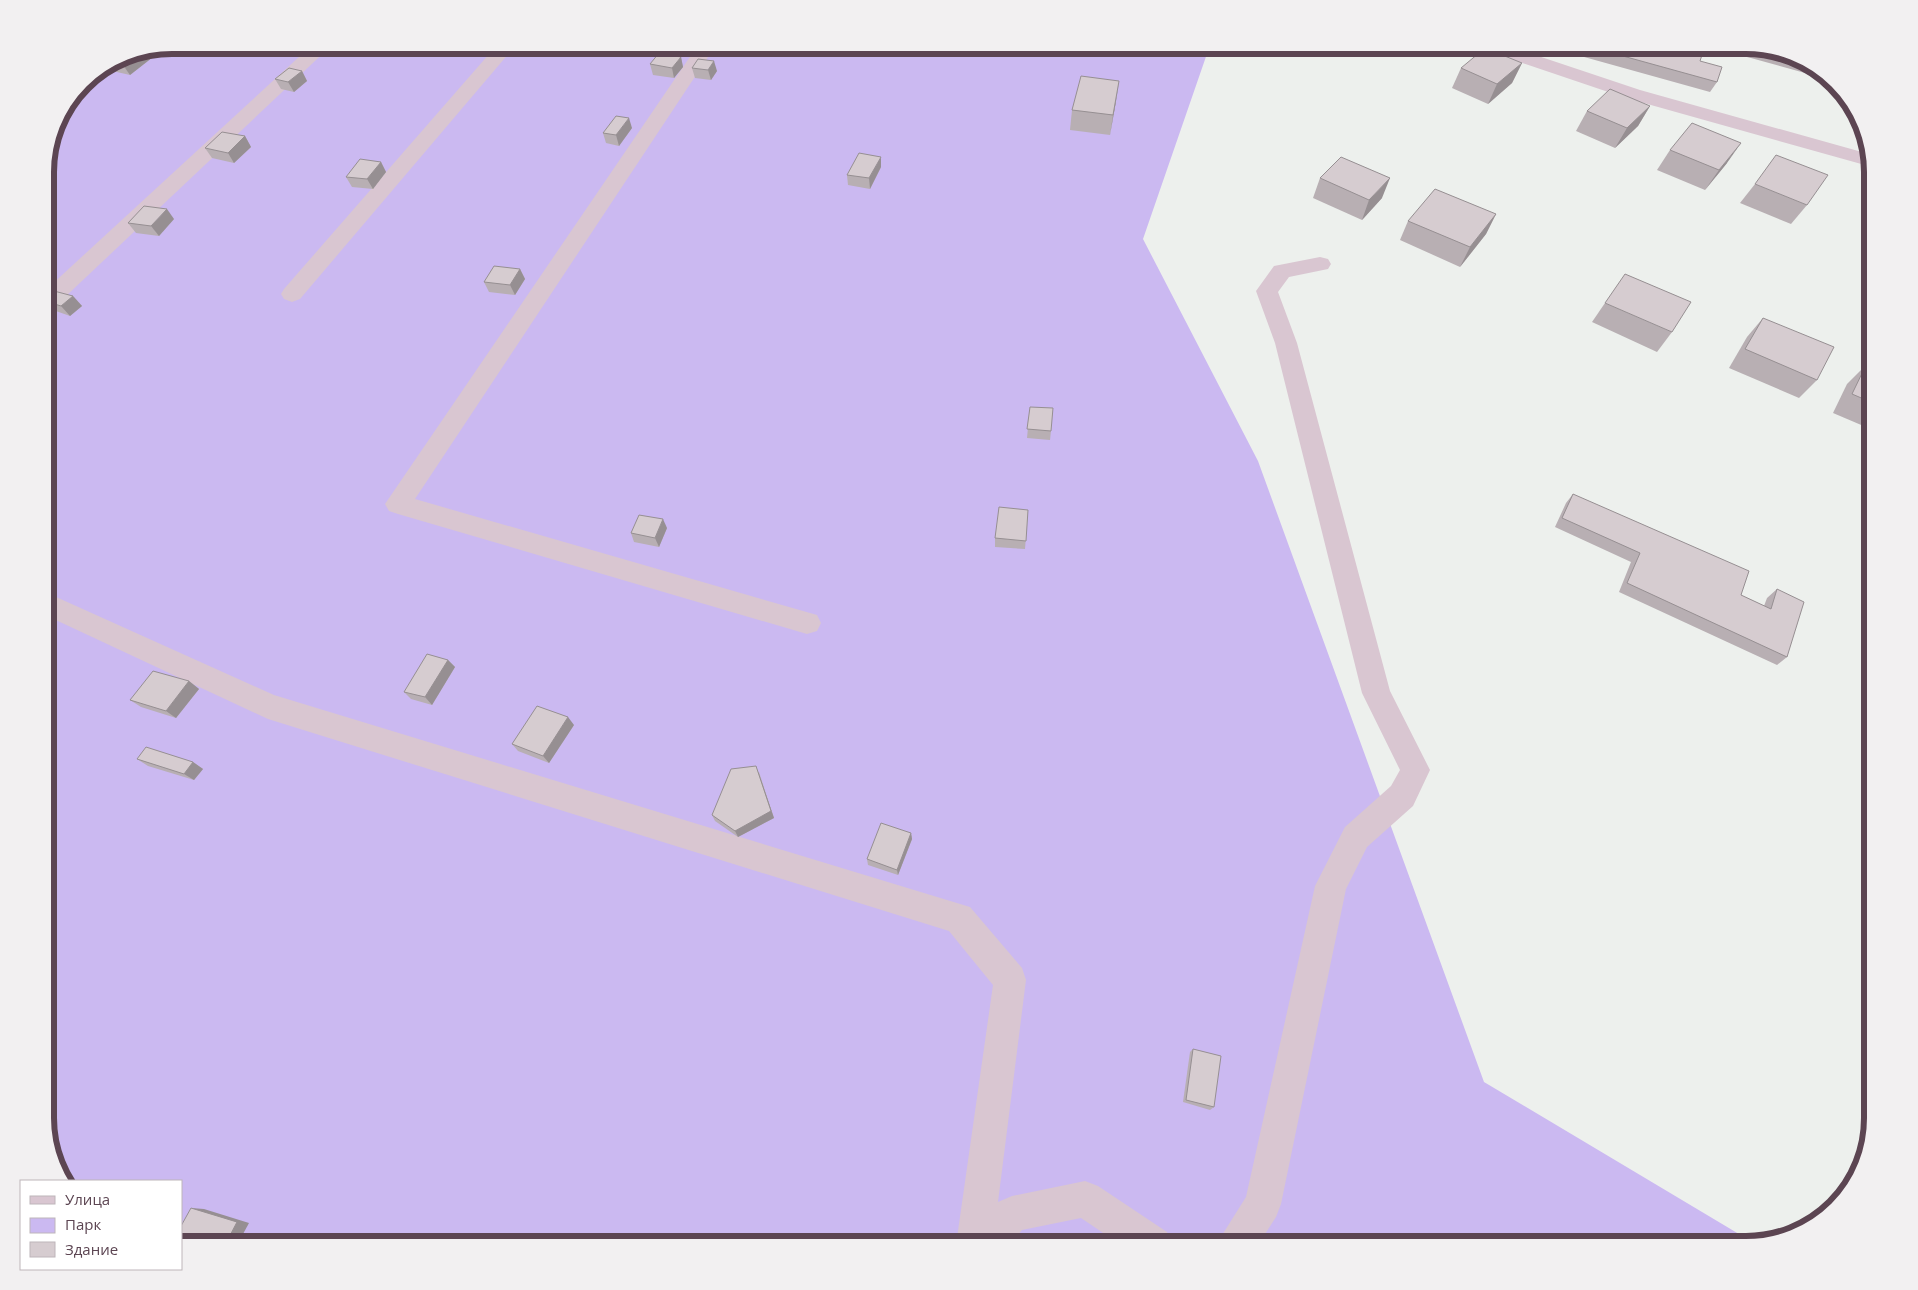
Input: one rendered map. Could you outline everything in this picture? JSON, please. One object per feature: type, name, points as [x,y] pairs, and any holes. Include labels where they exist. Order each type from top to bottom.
[{"type":"lane","points":[[57,292],[313,54]]},
{"type":"lane","points":[[292,294],[499,54]]},
{"type":"lane","points":[[701,54],[398,504],[807,623]]},
{"type":"lane","points":[[1514,54],[1633,94],[1863,159]]},
{"type":"lane","points":[[1243,1236],[1263,1204],[1331,886],[1356,837],[1402,796],[1415,770],[1376,693],[1286,343],[1267,291],[1282,271],[1320,264]]},
{"type":"lane","points":[[54,607],[268,706],[959,918],[1010,980],[975,1236]]},
{"type":"lane","points":[[992,1236],[1012,1214],[1085,1199],[1140,1236]]},
{"type":"green space","points":[[164,54],[1207,54],[1143,239],[1258,461],[1484,1082],[1742,1236],[182,1236],[182,1180],[72,1180],[58,1149],[54,1126],[54,164],[58,141],[74,106],[88,88],[106,74],[134,60]]},
{"type":"building","points":[[658,54],[681,57],[672,68],[650,64]]},
{"type":"building","points":[[1478,54],[1500,54],[1522,63],[1497,84],[1461,68]]},
{"type":"building","points":[[1616,54],[1702,54],[1700,61],[1722,67],[1717,82]]},
{"type":"building","points":[[698,59],[714,61],[708,70],[692,68]]},
{"type":"building","points":[[289,68],[302,71],[288,82],[275,79]]},
{"type":"building","points":[[1081,76],[1119,81],[1113,115],[1072,110]]},
{"type":"building","points":[[1610,89],[1650,106],[1627,128],[1587,111]]},
{"type":"building","points":[[616,116],[629,118],[616,135],[603,133]]},
{"type":"building","points":[[1692,123],[1741,143],[1719,170],[1670,150]]},
{"type":"building","points":[[222,132],[245,136],[228,153],[205,148]]},
{"type":"building","points":[[859,153],[881,157],[869,178],[847,175]]},
{"type":"building","points":[[1776,155],[1828,175],[1807,205],[1755,184]]},
{"type":"building","points":[[1341,157],[1390,178],[1369,200],[1320,178]]},
{"type":"building","points":[[360,159],[381,162],[367,179],[346,177]]},
{"type":"building","points":[[1435,189],[1496,214],[1470,247],[1408,221]]},
{"type":"building","points":[[144,206],[167,209],[151,226],[128,223]]},
{"type":"building","points":[[494,266],[520,269],[510,285],[484,282]]},
{"type":"building","points":[[1625,274],[1691,302],[1672,332],[1605,303]]},
{"type":"building","points":[[54,291],[73,296],[61,306],[54,304]]},
{"type":"building","points":[[1763,318],[1834,347],[1817,380],[1745,349]]},
{"type":"building","points":[[1864,369],[1864,399],[1852,394]]},
{"type":"building","points":[[1030,407],[1053,408],[1051,431],[1027,429]]},
{"type":"building","points":[[1573,494],[1749,571],[1741,595],[1771,609],[1777,589],[1804,602],[1787,657],[1627,583],[1640,553],[1562,518]]},
{"type":"building","points":[[999,507],[1028,510],[1026,541],[995,538]]},
{"type":"building","points":[[639,515],[663,519],[655,538],[631,533]]},
{"type":"building","points":[[427,654],[448,660],[425,697],[404,692]]},
{"type":"building","points":[[153,671],[189,681],[166,711],[130,700]]},
{"type":"building","points":[[537,706],[568,717],[543,756],[512,744]]},
{"type":"building","points":[[146,747],[193,762],[184,774],[137,759]]},
{"type":"building","points":[[756,766],[771,811],[735,831],[712,815],[731,769]]},
{"type":"building","points":[[881,823],[911,833],[897,870],[867,859]]},
{"type":"building","points":[[1193,1049],[1221,1056],[1214,1107],[1186,1100]]},
{"type":"building","points":[[191,1208],[237,1222],[230,1236],[182,1236],[182,1224]]}]
